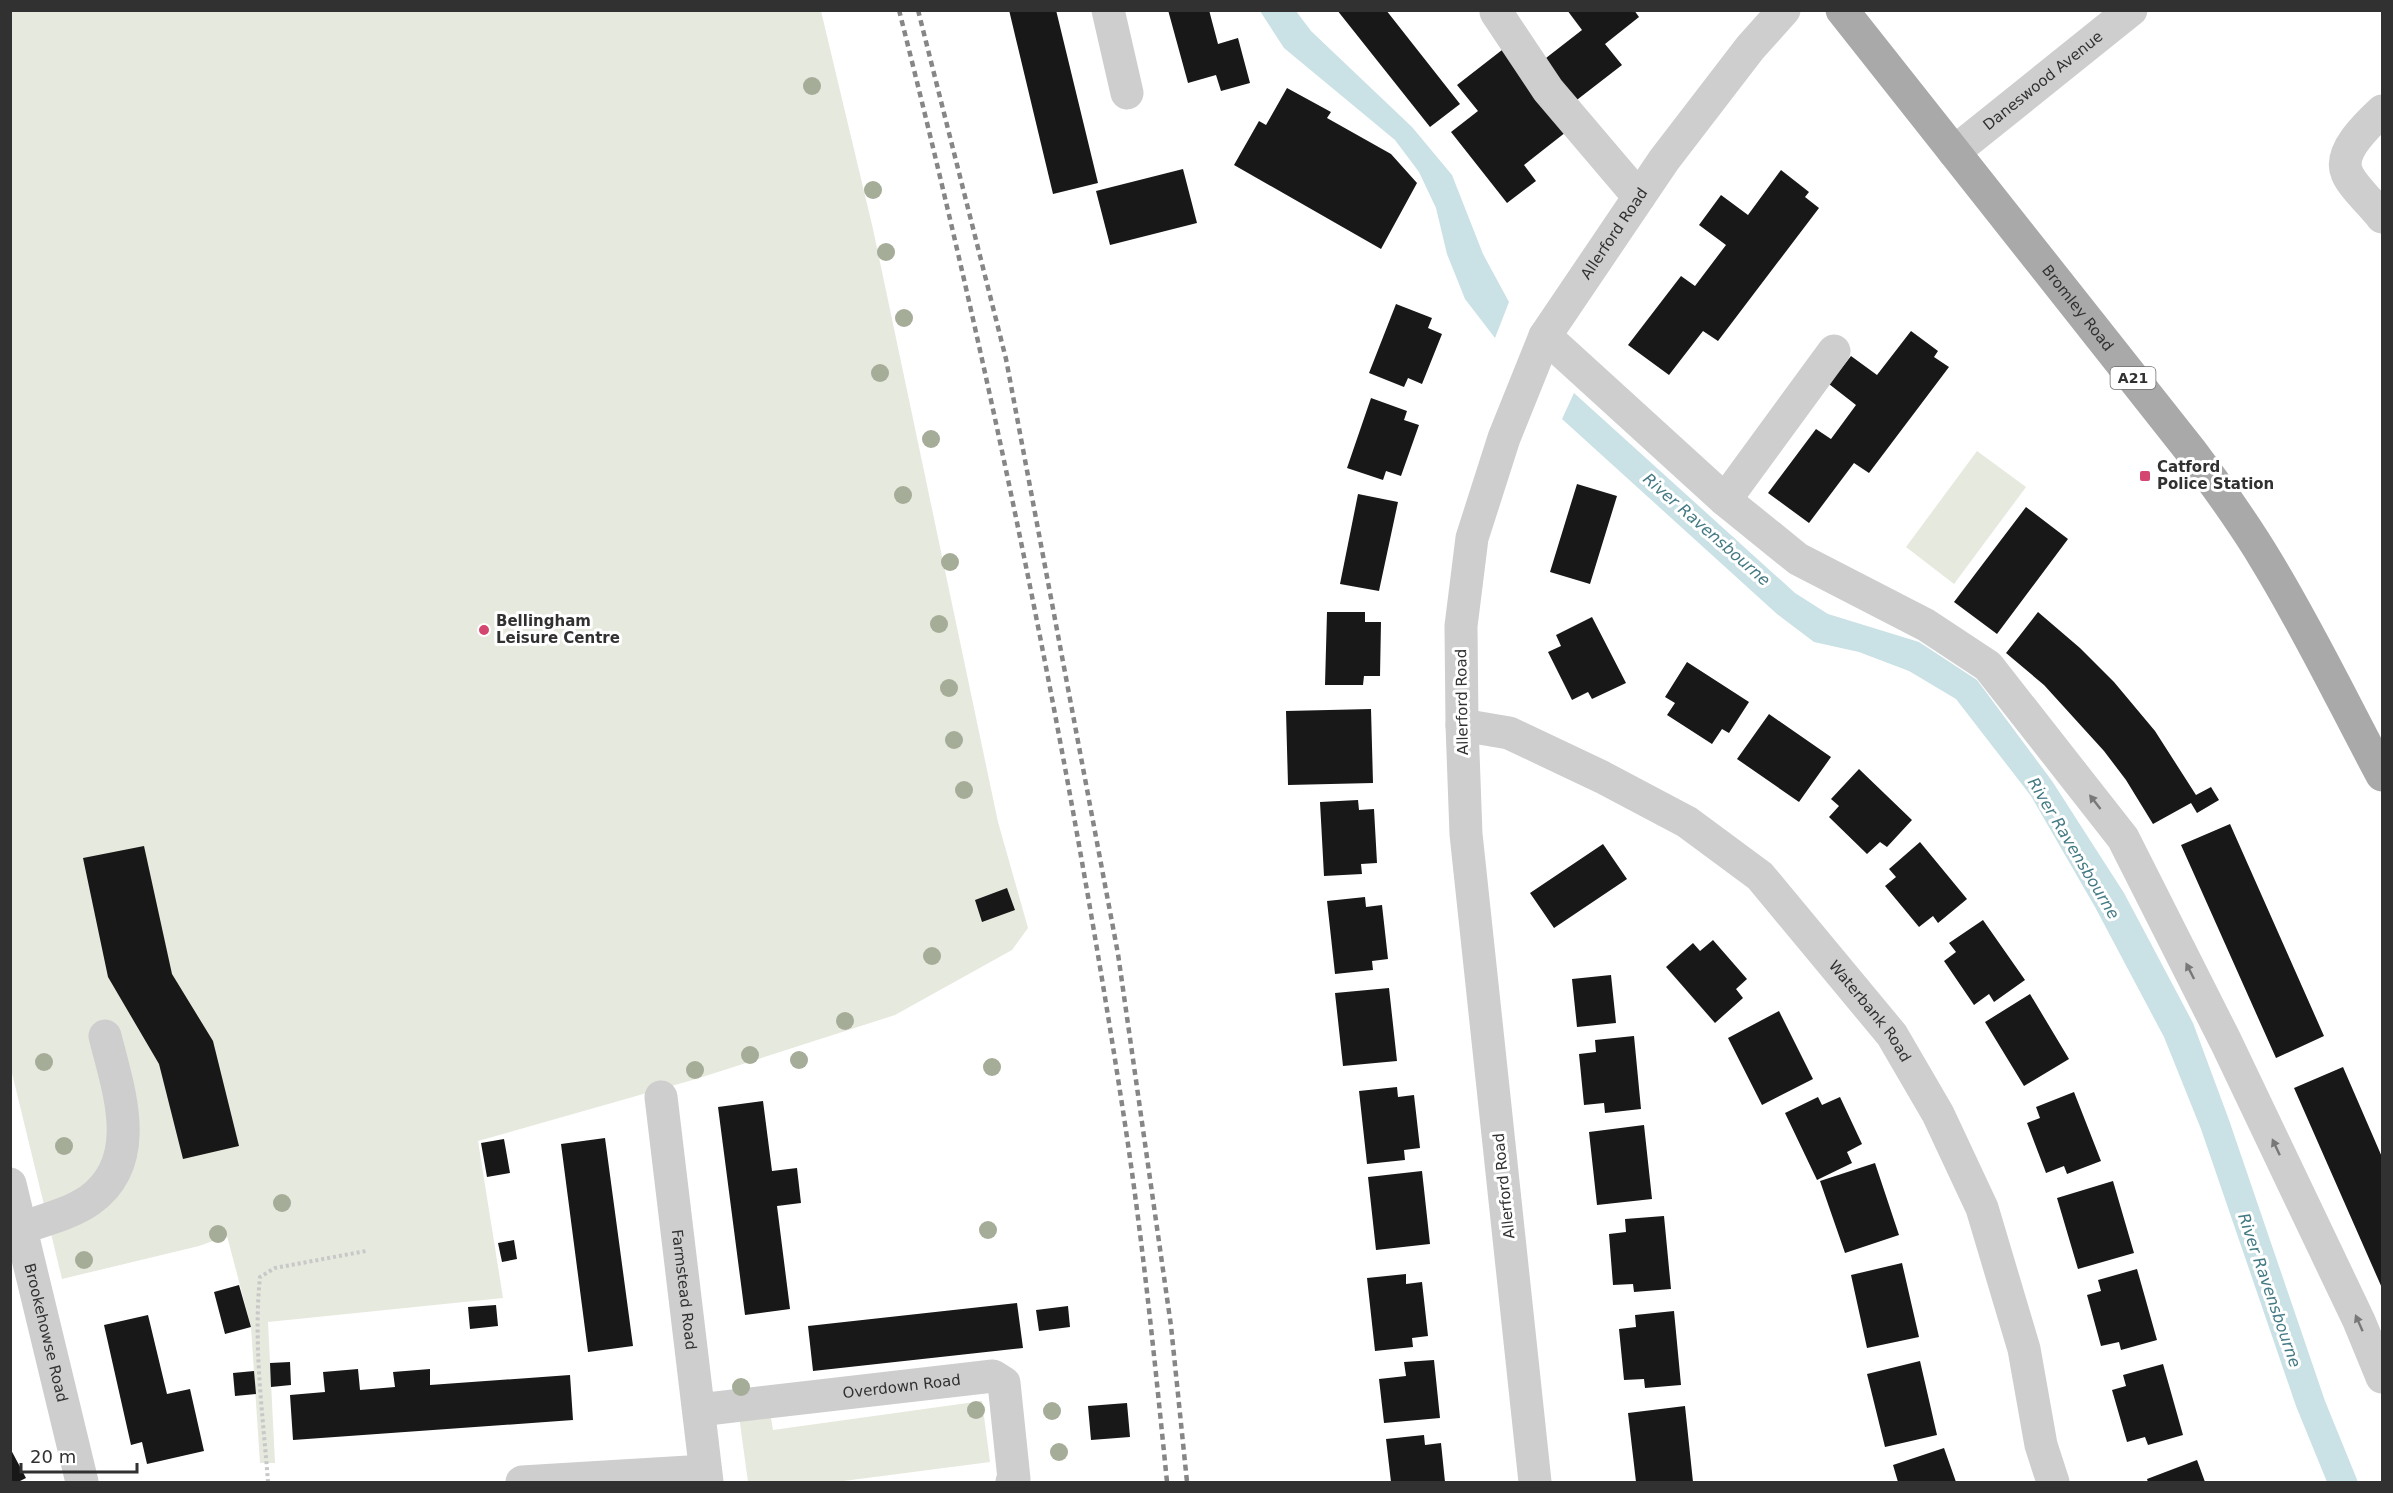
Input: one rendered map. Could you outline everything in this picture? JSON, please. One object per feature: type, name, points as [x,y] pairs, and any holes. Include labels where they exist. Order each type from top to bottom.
[{"type":"main road","name":"Bromley Road","points":[[1842,10],[2190,450],[2230,504],[2267,562],[2382,775]]},
{"type":"street","points":[[1108,10],[1127,93]]},
{"type":"street","name":"Allerford Road","points":[[1535,1482],[1466,834],[1461,626],[1472,538],[1504,438],[1545,336],[1664,160],[1750,48],[1784,10]]},
{"type":"street","name":"Daneswood Avenue","points":[[1954,152],[2131,10]]},
{"type":"street","points":[[1496,12],[1548,90],[1639,197]]},
{"type":"street","points":[[2382,111],[2365,126],[2348,153],[2345,164],[2347,174],[2382,217]]},
{"type":"street","points":[[1545,336],[1725,500],[1798,559],[1926,625],[1988,666],[2123,838],[2226,1042],[2359,1321],[2382,1377]]},
{"type":"street","points":[[1725,500],[1834,351]]},
{"type":"street","name":"Waterbank Road","points":[[1462,725],[1509,733],[1602,777],[1687,822],[1760,876],[1892,1035],[1938,1114],[1982,1208],[2024,1349],[2041,1445],[2053,1482]]},
{"type":"street","points":[[21,1228],[90,1200],[105,1186],[116,1168],[123,1148],[124,1126],[122,1104],[105,1036]]},
{"type":"street","name":"Farmstead Road","points":[[661,1097],[706,1477]]},
{"type":"street","name":"Brookehowse Road","points":[[10,1184],[82,1482]]},
{"type":"street","name":"Overdown Road","points":[[699,1410],[993,1376],[1004,1383],[1014,1479],[1012,1482]]},
{"type":"street","points":[[522,1482],[706,1477]]},
{"type":"path","points":[[268,1482],[258,1333],[257,1304],[260,1277],[275,1268],[366,1251]]},
{"type":"shaded area","name":"Bellingham Leisure Centre","points":[[10,11],[821,11],[873,229],[998,822],[1028,928],[1012,950],[895,1015],[696,1079],[478,1141],[503,1298],[268,1322],[275,1463],[260,1463],[251,1327],[227,1236],[199,1246],[62,1279],[11,1069]]},
{"type":"shaded area","points":[[1977,451],[2026,487],[1954,584],[1906,547]]},
{"type":"shaded area","points":[[982,1401],[990,1462],[836,1482],[748,1482],[739,1416],[770,1412],[773,1430]]},
{"type":"water","points":[[1260,11],[1296,11],[1311,31],[1412,127],[1452,175],[1483,254],[1509,302],[1495,338],[1465,299],[1447,254],[1436,208],[1419,172],[1395,140],[1284,48]]},
{"type":"water","name":"River Ravensbourne","points":[[1574,393],[1795,593],[1828,614],[1919,642],[1977,680],[2052,781],[2124,893],[2193,1023],[2229,1120],[2325,1401],[2358,1482],[2327,1482],[2296,1406],[2201,1129],[2164,1037],[2095,907],[2031,796],[1956,699],[1909,671],[1859,652],[1814,642],[1777,614],[1562,419]]},
{"type":"building","points":[[1009,10],[1056,10],[1098,183],[1053,194]]},
{"type":"building","points":[[1168,10],[1209,10],[1218,44],[1238,38],[1250,83],[1221,91],[1216,75],[1188,83]]},
{"type":"building","points":[[1337,10],[1386,10],[1460,104],[1430,127]]},
{"type":"building","points":[[1567,10],[1634,10],[1639,17],[1605,44],[1622,65],[1569,106],[1537,65],[1582,30]]},
{"type":"building","points":[[1502,50],[1566,132],[1524,165],[1536,181],[1507,203],[1451,132],[1478,111],[1457,85]]},
{"type":"building","points":[[1287,88],[1331,112],[1327,118],[1391,154],[1417,183],[1381,249],[1234,165],[1259,121],[1266,125]]},
{"type":"building","points":[[1183,169],[1197,223],[1110,245],[1096,191]]},
{"type":"building","points":[[1781,170],[1809,192],[1805,197],[1819,208],[1718,341],[1703,331],[1669,375],[1628,345],[1681,276],[1695,286],[1726,245],[1699,225],[1721,195],[1748,215]]},
{"type":"building","points":[[1396,304],[1432,318],[1428,328],[1442,334],[1422,384],[1408,378],[1404,387],[1369,373]]},
{"type":"building","points":[[1911,331],[1938,351],[1934,357],[1949,367],[1869,473],[1854,463],[1809,523],[1768,493],[1816,429],[1831,439],[1856,405],[1829,384],[1851,356],[1877,375]]},
{"type":"building","points":[[1371,398],[1407,411],[1404,420],[1419,425],[1401,476],[1386,471],[1383,480],[1347,468]]},
{"type":"building","points":[[1577,484],[1617,496],[1590,584],[1550,572]]},
{"type":"building","points":[[1358,494],[1398,502],[1379,591],[1340,584]]},
{"type":"building","points":[[2026,507],[2068,539],[1997,634],[1954,602]]},
{"type":"building","points":[[1327,612],[1365,612],[1365,622],[1381,622],[1380,676],[1364,676],[1363,685],[1325,685]]},
{"type":"building","points":[[2038,612],[2080,648],[2114,682],[2155,731],[2196,795],[2211,787],[2219,800],[2197,813],[2191,803],[2153,824],[2126,780],[2104,751],[2044,685],[2006,653]]},
{"type":"building","points":[[1592,617],[1626,683],[1592,699],[1588,692],[1572,700],[1548,652],[1561,646],[1556,635]]},
{"type":"building","points":[[1687,662],[1749,702],[1729,733],[1722,729],[1712,744],[1667,715],[1675,703],[1665,697]]},
{"type":"building","points":[[1371,709],[1373,783],[1288,785],[1286,711]]},
{"type":"building","points":[[1769,714],[1831,757],[1799,802],[1737,759]]},
{"type":"building","points":[[1859,769],[1912,820],[1887,847],[1880,842],[1867,854],[1829,817],[1839,806],[1831,799]]},
{"type":"building","points":[[1358,800],[1359,810],[1374,809],[1377,863],[1361,864],[1362,874],[1324,876],[1320,802]]},
{"type":"building","points":[[2230,824],[2324,1036],[2276,1058],[2181,845]]},
{"type":"building","points":[[1920,842],[1967,899],[1938,923],[1933,916],[1919,927],[1885,886],[1896,877],[1889,869]]},
{"type":"building","points":[[1603,844],[1627,879],[1554,928],[1530,893]]},
{"type":"building","points":[[144,846],[172,974],[213,1041],[239,1146],[183,1159],[159,1064],[108,977],[83,858]]},
{"type":"building","points":[[1007,888],[1015,910],[982,922],[975,900]]},
{"type":"building","points":[[1365,897],[1366,907],[1382,905],[1388,959],[1372,961],[1373,970],[1335,974],[1327,901]]},
{"type":"building","points":[[1983,920],[2025,980],[1994,1002],[1989,994],[1974,1005],[1944,961],[1956,952],[1949,943]]},
{"type":"building","points":[[1713,940],[1747,979],[1736,989],[1743,998],[1715,1023],[1666,967],[1693,943],[1700,951]]},
{"type":"building","points":[[1611,975],[1616,1023],[1577,1027],[1572,979]]},
{"type":"building","points":[[1389,988],[1397,1061],[1343,1066],[1335,993]]},
{"type":"building","points":[[2030,994],[2069,1059],[2024,1086],[1985,1022]]},
{"type":"building","points":[[1779,1011],[1813,1079],[1762,1105],[1728,1038]]},
{"type":"building","points":[[1634,1036],[1641,1109],[1605,1113],[1604,1103],[1584,1105],[1579,1054],[1596,1052],[1595,1040]]},
{"type":"building","points":[[2343,1067],[2382,1157],[2382,1288],[2294,1088]]},
{"type":"building","points":[[1397,1087],[1398,1097],[1414,1095],[1420,1148],[1404,1150],[1405,1160],[1367,1164],[1359,1091]]},
{"type":"building","points":[[2074,1092],[2101,1161],[2067,1174],[2064,1166],[2046,1173],[2027,1123],[2040,1118],[2036,1107]]},
{"type":"building","points":[[1818,1097],[1822,1105],[1840,1097],[1862,1144],[1847,1152],[1852,1163],[1817,1180],[1785,1113]]},
{"type":"building","points":[[763,1101],[772,1171],[797,1168],[801,1203],[777,1206],[790,1309],[745,1315],[718,1107]]},
{"type":"building","points":[[1644,1125],[1652,1199],[1597,1205],[1589,1132]]},
{"type":"building","points":[[605,1138],[633,1346],[588,1352],[561,1144]]},
{"type":"building","points":[[504,1139],[510,1173],[487,1177],[481,1143]]},
{"type":"building","points":[[1875,1163],[1899,1235],[1845,1253],[1820,1181]]},
{"type":"building","points":[[1422,1171],[1430,1244],[1376,1250],[1368,1177]]},
{"type":"building","points":[[2113,1181],[2134,1253],[2078,1269],[2057,1198]]},
{"type":"building","points":[[1664,1216],[1671,1289],[1634,1292],[1633,1284],[1613,1285],[1609,1234],[1626,1232],[1625,1219]]},
{"type":"building","points":[[514,1240],[517,1259],[502,1262],[498,1243]]},
{"type":"building","points":[[1902,1263],[1919,1337],[1867,1348],[1851,1275]]},
{"type":"building","points":[[2137,1269],[2157,1340],[2121,1350],[2119,1342],[2101,1346],[2087,1295],[2101,1291],[2098,1280]]},
{"type":"building","points":[[1406,1274],[1406,1284],[1422,1282],[1428,1336],[1412,1338],[1413,1347],[1375,1351],[1367,1278]]},
{"type":"building","points":[[239,1285],[251,1327],[225,1334],[214,1292]]},
{"type":"building","points":[[1017,1303],[1023,1348],[813,1371],[808,1326]]},
{"type":"building","points":[[496,1305],[498,1326],[470,1329],[468,1307]]},
{"type":"building","points":[[1068,1306],[1070,1327],[1039,1331],[1036,1310]]},
{"type":"building","points":[[1674,1311],[1681,1385],[1645,1388],[1644,1379],[1624,1380],[1619,1329],[1636,1327],[1635,1315]]},
{"type":"building","points":[[148,1315],[167,1394],[190,1389],[204,1451],[147,1464],[142,1442],[131,1445],[104,1325]]},
{"type":"building","points":[[1434,1360],[1440,1418],[1384,1423],[1379,1379],[1406,1376],[1404,1362]]},
{"type":"building","points":[[1920,1361],[1937,1435],[1885,1447],[1867,1374]]},
{"type":"building","points":[[290,1362],[291,1385],[271,1387],[270,1363]]},
{"type":"building","points":[[2163,1364],[2183,1435],[2148,1445],[2145,1437],[2127,1442],[2112,1390],[2126,1386],[2123,1375]]},
{"type":"building","points":[[358,1369],[360,1390],[395,1387],[393,1372],[430,1369],[430,1385],[570,1375],[573,1420],[293,1440],[290,1395],[325,1392],[323,1372]]},
{"type":"building","points":[[254,1371],[256,1394],[235,1396],[233,1373]]},
{"type":"building","points":[[1127,1403],[1130,1437],[1091,1440],[1088,1406]]},
{"type":"building","points":[[1685,1406],[1693,1482],[1636,1482],[1628,1413]]},
{"type":"building","points":[[1424,1435],[1425,1445],[1441,1443],[1445,1482],[1391,1482],[1386,1439]]},
{"type":"building","points":[[10,1448],[26,1478],[18,1482],[10,1482]]},
{"type":"building","points":[[1944,1448],[1956,1482],[1898,1482],[1893,1465]]},
{"type":"building","points":[[2197,1460],[2205,1482],[2148,1482],[2147,1479]]},
{"type":"railway","points":[[899,10],[966,286],[1026,564],[1079,843],[1131,1169],[1167,1482]]},
{"type":"railway","points":[[918,10],[1006,359],[1118,954],[1171,1326],[1187,1482]]},
{"type":"place","name":"Catford Police Station","points":[[2145,476]]},
{"type":"place","name":"Bellingham Leisure Centre","points":[[484,630]]}]
